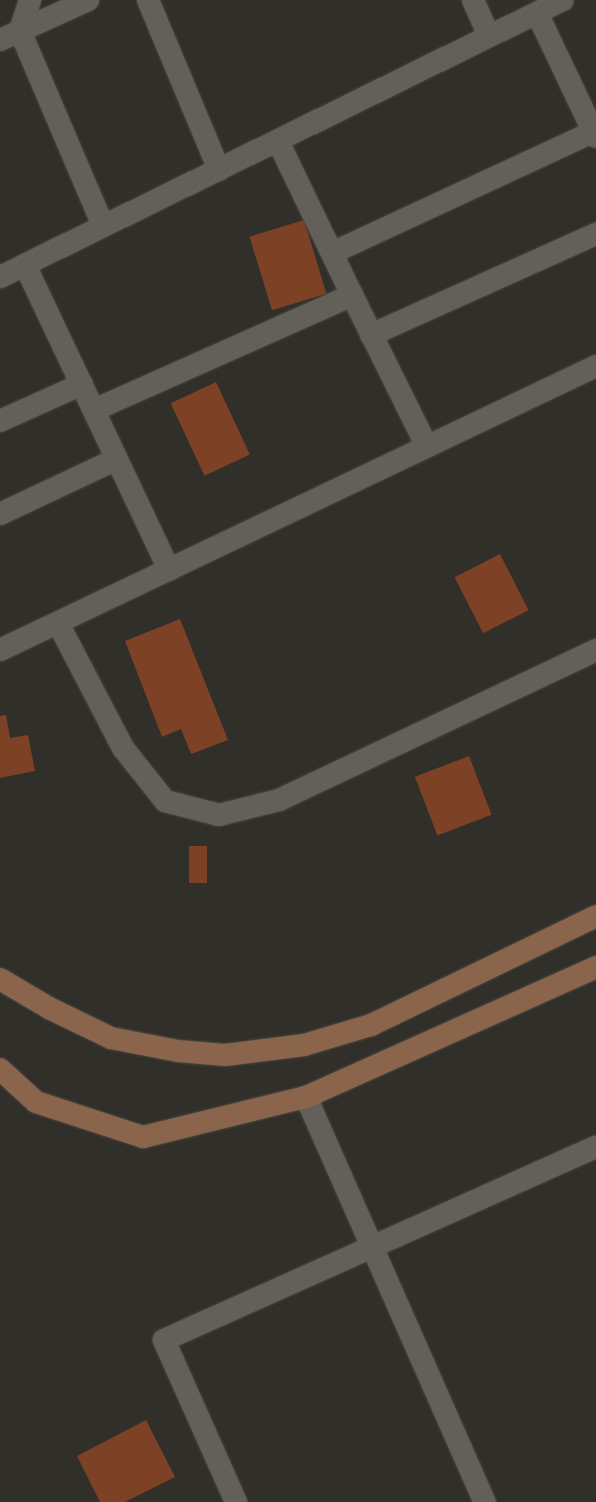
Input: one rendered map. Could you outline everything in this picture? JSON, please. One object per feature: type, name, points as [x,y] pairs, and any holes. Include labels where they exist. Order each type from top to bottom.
[{"type":"street","points":[[30,0],[20,31],[103,226]]},
{"type":"street","points":[[0,40],[88,0]]},
{"type":"street","points":[[148,0],[219,170]]},
{"type":"street","points":[[473,0],[489,36]]},
{"type":"street","points":[[0,277],[563,0]]},
{"type":"street","points":[[332,253],[595,134],[537,13]]},
{"type":"street","points":[[278,140],[371,335],[427,447]]},
{"type":"street","points":[[371,335],[596,234]]},
{"type":"street","points":[[25,265],[169,570]]},
{"type":"street","points":[[94,410],[352,295]]},
{"type":"street","points":[[0,650],[596,366]]},
{"type":"street","points":[[0,421],[82,384]]},
{"type":"street","points":[[0,514],[117,459]]},
{"type":"street","points":[[58,623],[123,748],[165,801],[219,815],[279,800],[596,650]]},
{"type":"street","points":[[0,979],[49,1008],[111,1038],[178,1051],[225,1055],[304,1045],[371,1025],[596,916]]},
{"type":"street","points":[[0,1068],[36,1102],[143,1137],[306,1097],[596,967]]},
{"type":"street","points":[[306,1097],[485,1502]]},
{"type":"street","points":[[236,1502],[164,1340],[596,1147]]},
{"type":"building","points":[[304,220],[327,294],[272,310],[249,237]]},
{"type":"building","points":[[216,382],[250,455],[204,476],[171,403]]},
{"type":"building","points":[[500,554],[529,610],[483,633],[455,577]]},
{"type":"building","points":[[180,619],[228,740],[191,754],[181,729],[162,737],[125,641]]},
{"type":"building","points":[[6,715],[10,738],[28,735],[35,771],[0,778],[0,716]]},
{"type":"building","points":[[469,756],[492,815],[437,836],[415,777]]},
{"type":"building","points":[[189,846],[207,846],[207,883],[189,883]]},
{"type":"building","points":[[146,1420],[175,1477],[125,1502],[100,1502],[77,1456]]}]
